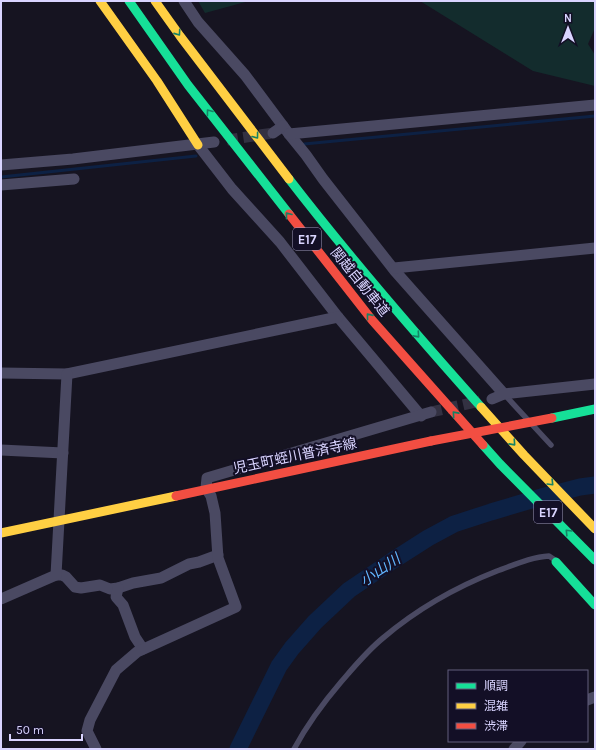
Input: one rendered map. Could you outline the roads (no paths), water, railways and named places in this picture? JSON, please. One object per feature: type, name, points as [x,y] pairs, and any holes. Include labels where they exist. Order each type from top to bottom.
[{"type":"main road","points":[[100,1],[157,81],[198,145]]},
{"type":"main road","name":"関越自動車道","points":[[129,1],[193,91],[362,308],[500,464],[595,560]]},
{"type":"main road","name":"関越自動車道","points":[[155,1],[324,225],[391,306],[524,455],[595,529]]},
{"type":"main road","name":"児玉町蛭川普済寺線","points":[[1,533],[431,441],[595,409]]},
{"type":"main road","points":[[556,562],[595,605]]},
{"type":"street","points":[[184,1],[198,22],[245,75],[323,179],[394,268],[504,394]]},
{"type":"street","points":[[273,133],[286,130],[595,105]]},
{"type":"street","points":[[1,165],[73,159],[214,142]]},
{"type":"street","points":[[96,749],[87,731],[90,720],[116,670],[136,652],[236,607],[218,555],[215,513],[211,496],[206,488],[207,478],[426,414],[338,317],[280,242],[232,189],[198,145]]},
{"type":"street","points":[[1,185],[74,179]]},
{"type":"street","points":[[394,268],[595,248]]},
{"type":"street","points":[[1,373],[67,374],[338,317]]},
{"type":"street","points":[[56,575],[67,374]]},
{"type":"street","points":[[492,399],[504,394],[595,384]]},
{"type":"street","points":[[1,450],[63,453]]},
{"type":"street","points":[[1,600],[56,575],[66,577],[75,587],[81,588],[100,586],[110,589],[161,578],[190,564],[218,555]]},
{"type":"street","points":[[118,588],[116,597],[123,606],[135,637],[143,649]]},
{"type":"lane","points":[[504,394],[551,445]]},
{"type":"lane","points":[[294,749],[303,731],[318,710],[350,672],[382,639],[404,622],[445,596],[480,578],[543,556],[549,556],[556,562]]},
{"type":"waterway","points":[[304,144],[595,116]]},
{"type":"waterway","points":[[1,177],[196,156]]},
{"type":"waterway","name":"小山川","points":[[238,749],[279,666],[292,648],[315,622],[349,590],[428,538],[454,524],[545,496],[580,487],[595,485]]},
{"type":"tunnel","points":[[227,140],[273,133]]},
{"type":"tunnel","points":[[431,412],[480,401]]}]
